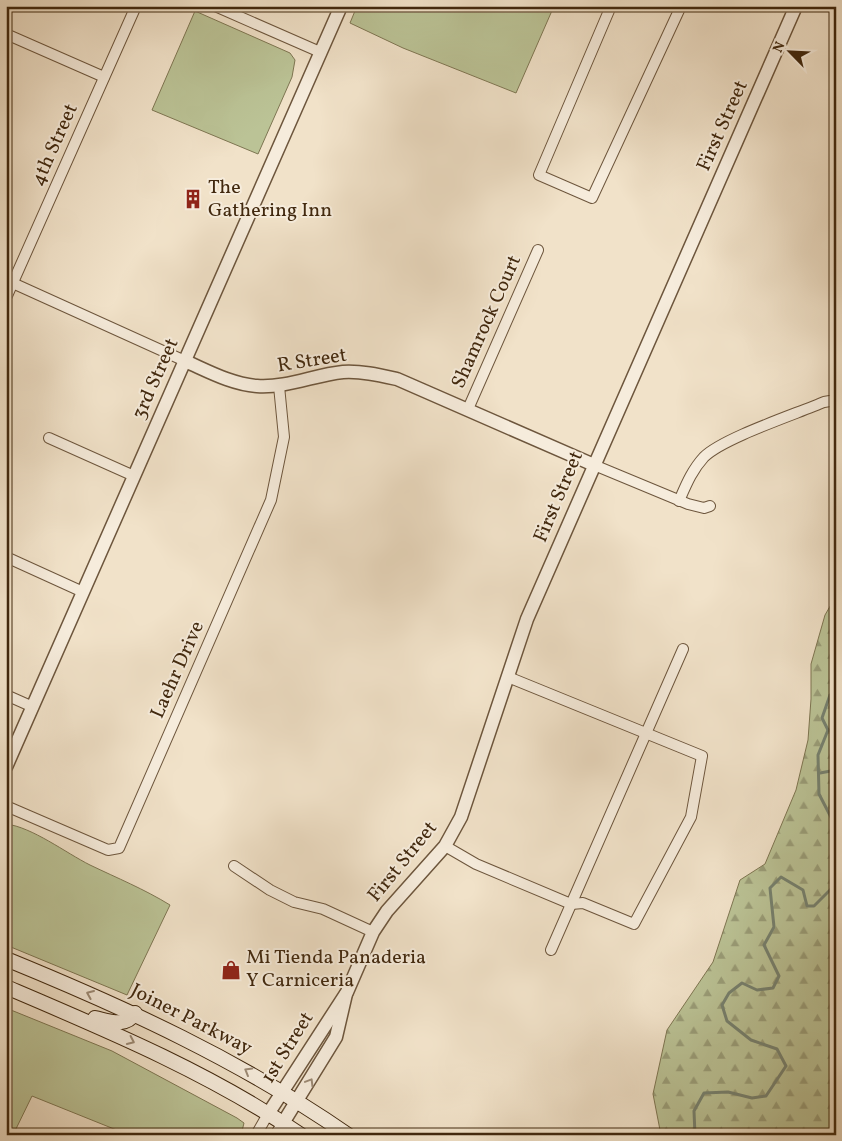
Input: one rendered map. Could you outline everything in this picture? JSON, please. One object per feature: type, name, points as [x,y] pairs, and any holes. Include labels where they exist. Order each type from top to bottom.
[{"type":"main road","name":"Joiner Parkway","points":[[6,959],[134,1013],[216,1054],[298,1101],[348,1135]]},
{"type":"main road","points":[[6,987],[172,1061],[268,1114],[279,1129],[301,1135]]},
{"type":"main road","points":[[62,1011],[123,1022],[134,1013]]},
{"type":"street","name":"4th Street","points":[[6,298],[10,282],[136,6]]},
{"type":"street","points":[[215,6],[320,52]]},
{"type":"street","name":"3rd Street","points":[[6,768],[340,6]]},
{"type":"street","points":[[611,6],[539,175],[592,198],[681,6]]},
{"type":"street","name":"First Street","points":[[347,992],[372,932],[387,911],[445,846],[461,817],[527,619],[796,6]]},
{"type":"street","points":[[6,34],[104,77]]},
{"type":"street","name":"Shamrock Court","points":[[468,409],[538,250]]},
{"type":"street","name":"R Street","points":[[10,282],[236,382],[279,386],[343,372],[371,373],[422,388],[679,501],[697,507],[710,506]]},
{"type":"street","name":"Laehr Drive","points":[[6,806],[108,850],[118,848],[271,500],[284,437],[279,386]]},
{"type":"street","points":[[679,501],[690,475],[705,456],[721,445],[824,402],[836,400]]},
{"type":"street","points":[[49,438],[134,476]]},
{"type":"street","points":[[6,558],[84,592]]},
{"type":"street","points":[[551,950],[647,735],[683,649]]},
{"type":"street","points":[[445,846],[476,864],[571,904],[583,903],[634,924],[691,817],[702,756],[508,677]]},
{"type":"street","points":[[6,696],[33,707]]},
{"type":"street","points":[[234,866],[270,890],[294,902],[323,909],[372,932]]},
{"type":"street","name":"1st Street","points":[[256,1135],[347,992]]},
{"type":"street","name":"1st Street","points":[[279,1129],[336,1037],[347,992]]},
{"type":"green space","points":[[357,6],[554,6],[516,93],[403,48],[350,23]]},
{"type":"green space","points":[[195,11],[290,53],[295,60],[292,77],[258,154],[152,110]]},
{"type":"green space","points":[[836,596],[836,1135],[655,1135],[660,1130],[653,1094],[667,1030],[713,962],[740,880],[765,864],[796,790],[808,740],[811,664],[825,615]]},
{"type":"green space","points":[[6,824],[38,835],[90,865],[170,905],[127,995],[6,945]]},
{"type":"green space","points":[[6,1008],[112,1051],[237,1118],[244,1123],[241,1135],[129,1135],[32,1096],[13,1135],[6,1135]]},
{"type":"waterway","points":[[836,691],[830,695],[822,718],[828,730],[818,755],[819,794],[836,827]]},
{"type":"waterway","points":[[828,730],[836,731]]},
{"type":"waterway","points":[[820,773],[836,770]]},
{"type":"waterway","points":[[695,1135],[694,1111],[704,1093],[728,1092],[752,1098],[766,1096],[786,1066],[777,1049],[751,1040],[727,1021],[722,1005],[729,993],[742,983],[757,990],[773,988],[779,976],[764,945],[774,927],[770,888],[781,877],[803,890],[807,906],[814,906],[836,884]]},
{"type":"place","name":"The Gathering Inn","points":[[193,199]]},
{"type":"place","name":"Mi Tienda Panaderia Y Carniceria","points":[[231,970]]}]
